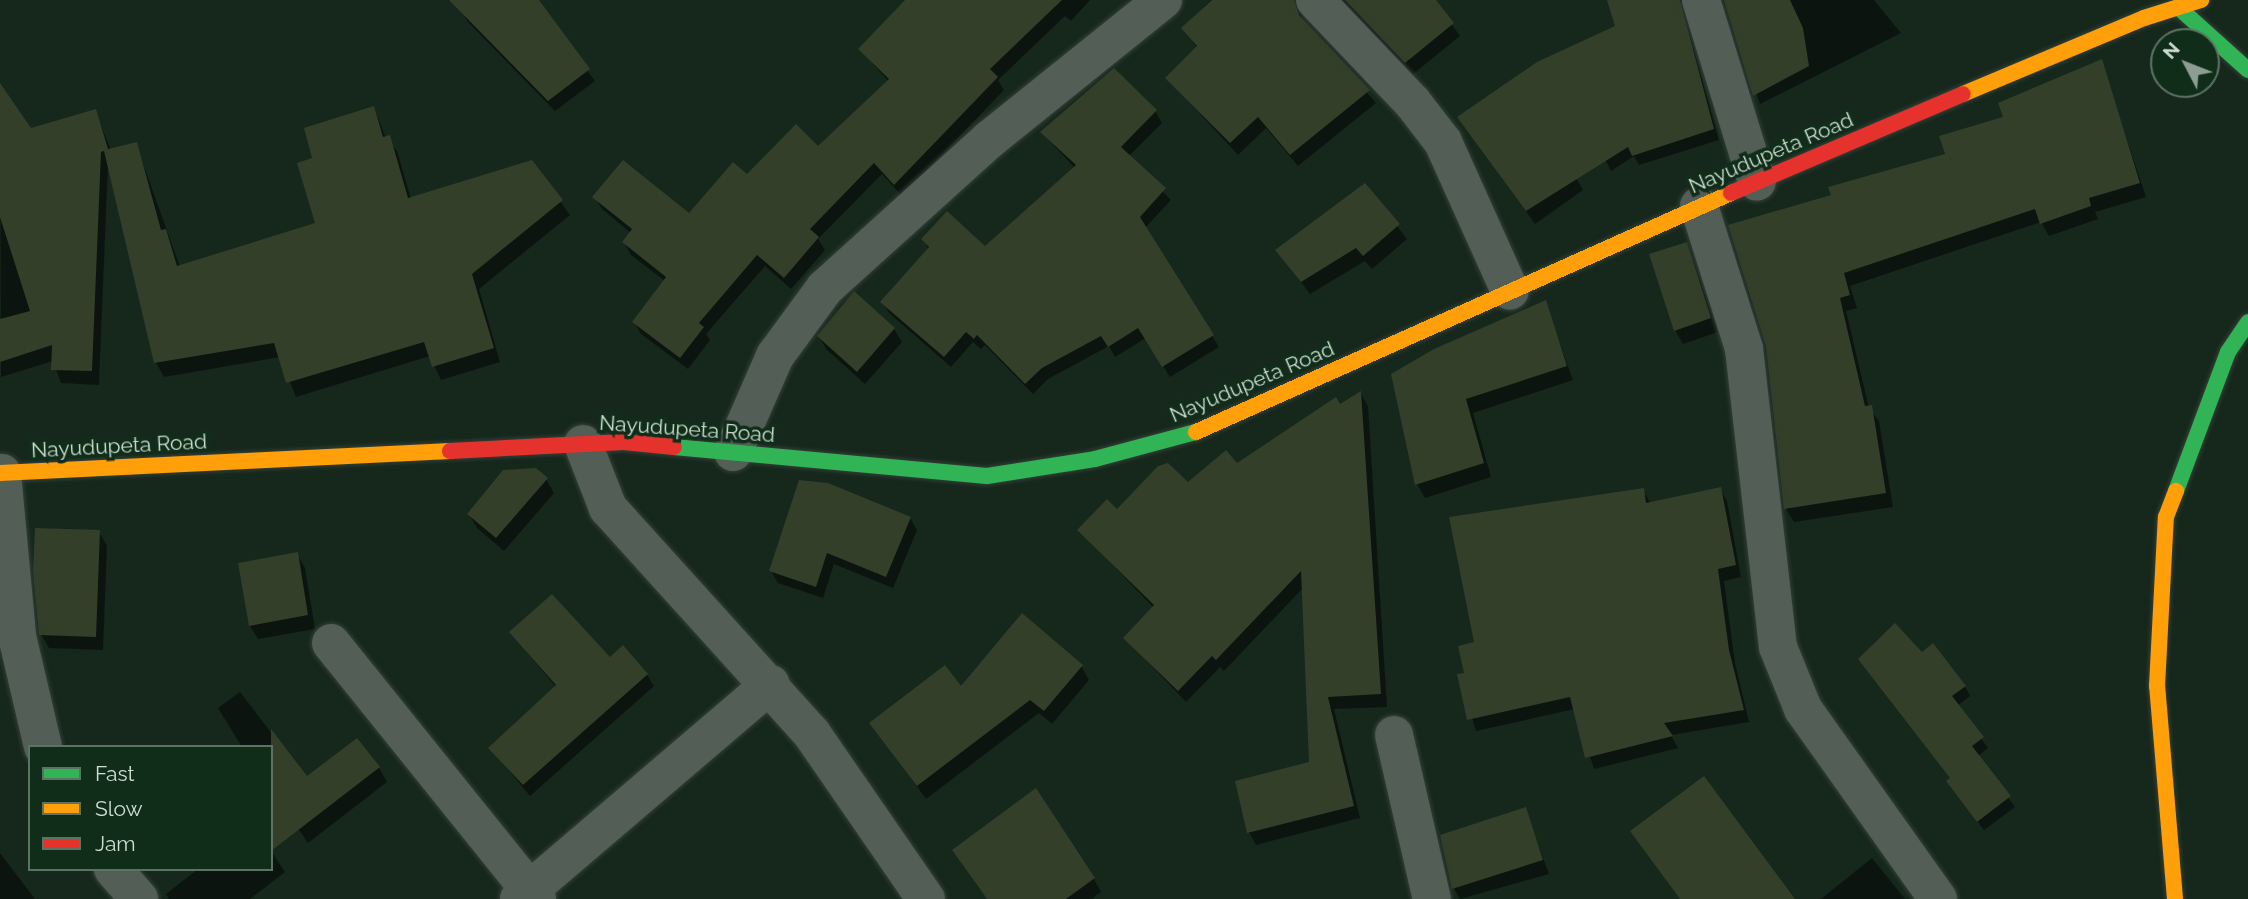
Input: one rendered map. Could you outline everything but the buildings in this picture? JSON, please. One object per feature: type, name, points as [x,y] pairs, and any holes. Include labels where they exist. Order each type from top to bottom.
[{"type":"street","points":[[733,452],[775,356],[825,288],[990,139],[1163,0]]},
{"type":"street","points":[[1315,0],[1413,103],[1443,142],[1510,291]]},
{"type":"street","points":[[1701,0],[1757,182]]},
{"type":"street","name":"Nayudupeta Road","points":[[1,473],[624,442],[988,476],[1095,459],[1190,435],[1699,206],[2178,7],[2201,0]]},
{"type":"street","points":[[2178,7],[2248,70]]},
{"type":"street","points":[[1699,206],[1744,349],[1779,647],[1803,709],[1938,899]]},
{"type":"street","points":[[2175,899],[2157,685],[2166,516],[2228,352],[2248,322]]},
{"type":"street","points":[[583,444],[608,508],[771,684],[812,734],[926,899]]},
{"type":"street","points":[[1,473],[17,636],[43,745]]},
{"type":"street","points":[[331,643],[529,896],[771,684]]},
{"type":"street","points":[[1394,735],[1432,899]]},
{"type":"street","points":[[115,871],[139,899]]},
{"type":"traffic: fast","points":[[2178,7],[2248,70]]},
{"type":"traffic: fast","points":[[2176,491],[2228,352],[2248,322]]},
{"type":"traffic: fast","points":[[674,447],[987,476],[1095,459],[1196,432]]},
{"type":"traffic: slow","points":[[1963,94],[2144,18],[2201,0]]},
{"type":"traffic: slow","points":[[1196,432],[1731,193]]},
{"type":"traffic: slow","points":[[0,473],[450,451]]},
{"type":"traffic: slow","points":[[2175,899],[2157,686],[2166,517],[2176,491]]},
{"type":"traffic: jam","points":[[1731,193],[1963,94]]},
{"type":"traffic: jam","points":[[450,451],[624,442],[674,447]]}]
